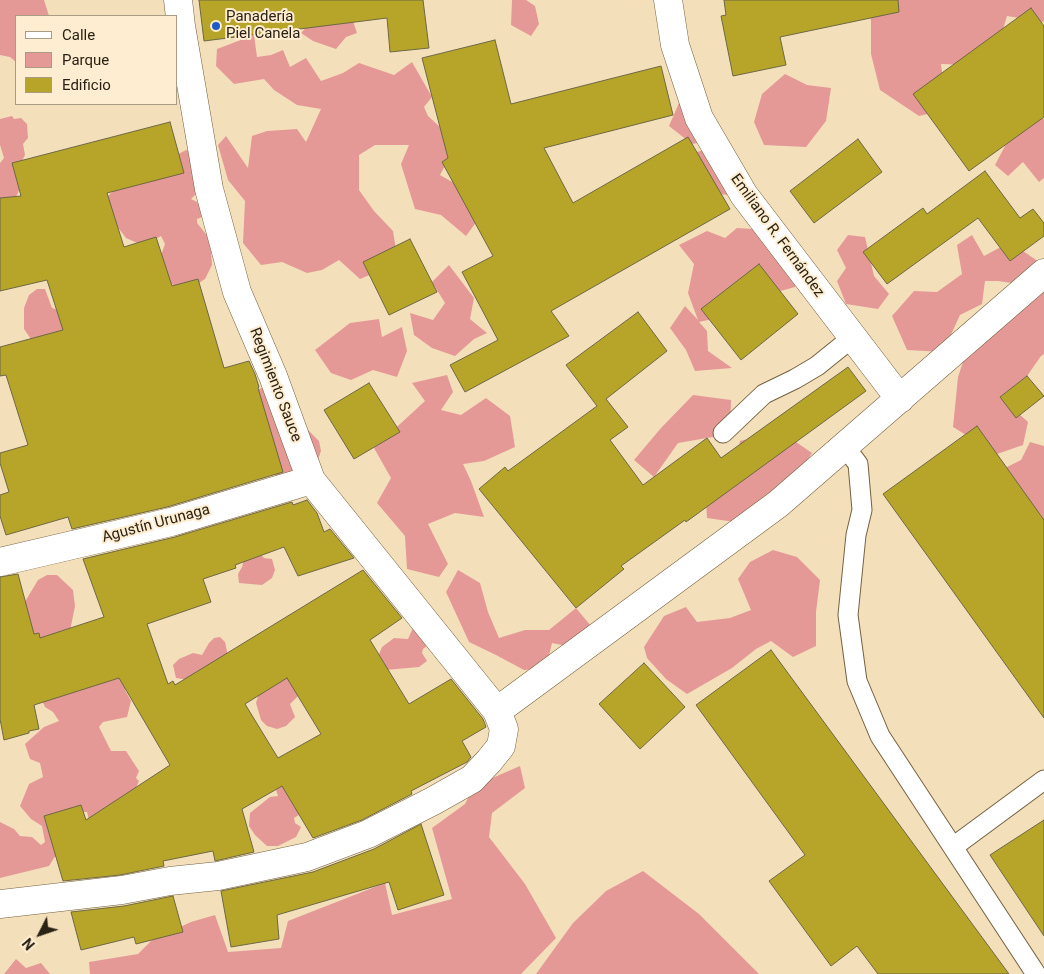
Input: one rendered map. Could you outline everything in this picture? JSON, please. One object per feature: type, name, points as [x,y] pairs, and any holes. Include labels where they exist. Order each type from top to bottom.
[{"type":"street","name":"Regimiento Sauce","points":[[178,0],[209,189],[237,292],[273,376],[311,480],[497,711]]},
{"type":"street","name":"Emiliano R. Fernández","points":[[668,0],[675,45],[699,118],[744,195],[900,398]]},
{"type":"street","points":[[0,904],[122,890],[170,881],[218,876],[270,863],[307,857],[368,834],[434,801],[472,778],[501,746],[504,729],[497,711],[778,504],[1044,273]]},
{"type":"street","name":"Agustín Urunaga","points":[[0,562],[171,522],[311,480]]},
{"type":"lane","points":[[722,433],[764,394],[817,366],[852,337]]},
{"type":"lane","points":[[845,447],[858,464],[862,510],[856,535],[848,615],[857,681],[880,736],[1036,974]]},
{"type":"lane","points":[[953,847],[1044,780]]},
{"type":"green space","points":[[0,0],[44,0],[49,15],[15,15],[15,61],[10,57],[0,55]]},
{"type":"green space","points":[[512,0],[526,0],[535,6],[539,24],[531,36],[511,25]]},
{"type":"green space","points":[[867,0],[1044,0],[1044,22],[1007,16],[1001,36],[968,65],[941,64],[944,110],[919,116],[880,90],[871,54],[871,21]]},
{"type":"green space","points":[[352,18],[357,33],[346,37],[336,49],[313,41],[301,33],[314,19]]},
{"type":"green space","points":[[254,35],[257,57],[271,55],[283,50],[290,67],[306,58],[321,81],[343,73],[359,63],[394,75],[412,62],[432,97],[424,107],[428,116],[453,139],[449,158],[440,175],[454,183],[469,186],[488,206],[466,236],[441,215],[415,209],[401,164],[409,145],[375,145],[359,155],[359,190],[374,211],[393,231],[398,263],[360,279],[339,260],[322,270],[307,273],[282,262],[261,265],[243,243],[245,201],[228,180],[218,145],[226,136],[248,168],[252,136],[267,131],[297,129],[306,142],[321,109],[297,105],[274,90],[264,79],[234,84],[216,66],[217,49]]},
{"type":"green space","points":[[785,74],[807,85],[831,88],[826,121],[806,147],[764,145],[754,122],[762,94]]},
{"type":"green space","points":[[692,95],[715,140],[692,144],[669,126],[679,103]]},
{"type":"green space","points":[[12,116],[14,119],[21,118],[27,124],[28,138],[23,144],[25,155],[18,169],[23,181],[17,195],[0,217],[0,163],[4,158],[0,145],[0,119]]},
{"type":"green space","points":[[1044,119],[1044,178],[1039,182],[1023,162],[1008,176],[995,165],[1015,127]]},
{"type":"green space","points":[[714,147],[733,186],[727,195],[707,192],[692,163],[697,152]]},
{"type":"green space","points":[[186,150],[195,154],[200,190],[191,199],[197,202],[201,208],[202,217],[197,219],[197,223],[210,239],[212,265],[205,279],[191,288],[179,289],[155,272],[165,244],[161,236],[144,246],[126,238],[110,217],[108,196],[130,174],[161,163]]},
{"type":"green space","points":[[737,228],[768,230],[802,275],[795,287],[759,297],[722,317],[699,322],[707,331],[708,351],[732,368],[695,371],[686,350],[670,328],[685,306],[698,320],[688,293],[694,264],[679,245],[707,231],[725,238]]},
{"type":"green space","points":[[848,235],[865,237],[874,276],[889,294],[878,309],[846,304],[837,281],[846,268],[837,250]]},
{"type":"green space","points":[[972,235],[984,256],[1010,242],[1039,262],[1019,284],[985,281],[982,304],[960,315],[943,352],[907,350],[892,316],[914,291],[937,292],[962,274],[957,245]]},
{"type":"green space","points":[[449,265],[474,298],[470,319],[487,333],[474,339],[455,356],[432,348],[414,335],[410,313],[433,320],[445,303],[432,282]]},
{"type":"green space","points":[[1044,285],[1044,354],[1027,376],[1000,397],[1028,422],[1023,445],[997,454],[953,427],[958,377],[965,356]]},
{"type":"green space","points":[[37,289],[45,289],[52,308],[68,313],[83,309],[41,354],[24,329],[24,308],[29,295]]},
{"type":"green space","points":[[379,319],[382,337],[402,327],[407,351],[397,377],[373,370],[351,380],[331,373],[315,350],[350,323]]},
{"type":"green space","points":[[447,375],[453,392],[441,410],[461,415],[486,398],[510,416],[515,447],[484,461],[463,464],[484,517],[455,513],[428,524],[448,564],[439,577],[407,569],[405,536],[377,503],[391,478],[374,448],[425,401],[412,383]]},
{"type":"green space","points":[[262,388],[299,426],[309,431],[319,441],[321,451],[315,468],[283,482],[266,466],[256,390]]},
{"type":"green space","points":[[693,395],[731,400],[730,434],[678,443],[654,477],[634,460],[661,428]]},
{"type":"green space","points":[[780,431],[812,453],[778,504],[735,522],[707,518],[705,484],[735,465],[740,441]]},
{"type":"green space","points":[[1030,442],[1044,446],[1044,522],[1041,515],[999,471],[1021,460]]},
{"type":"green space","points":[[773,550],[797,557],[820,580],[816,612],[816,646],[793,657],[771,641],[756,649],[732,668],[687,694],[666,679],[647,658],[644,647],[664,616],[686,607],[697,622],[730,618],[751,610],[738,579],[750,562]]},
{"type":"green space","points":[[258,551],[264,558],[272,559],[275,570],[272,578],[262,585],[239,583],[238,574],[245,556]]},
{"type":"green space","points":[[458,570],[480,583],[488,612],[499,638],[525,630],[549,630],[576,608],[591,626],[577,648],[552,643],[546,668],[524,670],[469,642],[446,592]]},
{"type":"green space","points":[[47,575],[57,575],[73,590],[75,606],[69,636],[37,648],[17,615],[38,580]]},
{"type":"green space","points":[[434,616],[442,620],[448,629],[423,649],[422,653],[427,661],[419,667],[385,670],[377,659],[382,647],[394,638],[408,639],[416,621]]},
{"type":"green space","points":[[220,637],[225,642],[228,656],[189,680],[176,678],[173,665],[179,659],[193,653],[202,655],[214,638]]},
{"type":"green space","points":[[117,652],[128,685],[125,690],[131,701],[127,717],[103,722],[99,727],[111,751],[126,751],[139,771],[136,778],[139,781],[133,795],[91,828],[87,812],[75,812],[65,847],[49,866],[0,878],[0,822],[14,829],[20,836],[32,837],[41,845],[45,842],[42,826],[31,819],[20,806],[29,784],[43,777],[40,763],[30,759],[25,744],[44,727],[59,721],[53,712],[45,707],[40,696]]},
{"type":"green space","points":[[289,661],[300,694],[290,704],[295,717],[286,726],[277,729],[267,726],[261,720],[256,703],[260,690]]},
{"type":"green space","points":[[520,766],[525,788],[492,813],[489,837],[525,884],[556,938],[521,974],[90,974],[89,962],[138,954],[152,940],[191,922],[215,915],[228,952],[281,948],[288,921],[385,883],[392,915],[452,899],[432,828],[465,804],[474,786]]},
{"type":"green space","points":[[291,778],[307,810],[294,818],[295,823],[301,827],[296,837],[278,846],[267,846],[255,835],[249,826],[250,813],[270,797],[278,796],[275,787]]},
{"type":"green space","points":[[643,871],[699,914],[759,974],[536,974],[573,923],[606,891]]},
{"type":"green space","points":[[16,959],[26,968],[41,963],[50,974],[4,974]]},
{"type":"building","points":[[199,0],[423,0],[429,48],[390,52],[387,18],[204,41]]},
{"type":"building","points":[[724,0],[898,0],[899,12],[780,37],[786,65],[733,76],[721,16],[726,15]]},
{"type":"building","points":[[1031,8],[1044,26],[1044,117],[969,171],[913,94]]},
{"type":"building","points":[[495,40],[511,104],[661,66],[673,115],[544,148],[573,203],[688,137],[730,209],[551,311],[569,336],[465,392],[450,365],[498,340],[462,272],[493,256],[442,162],[448,158],[422,58]]},
{"type":"building","points":[[170,122],[184,173],[107,193],[124,247],[156,237],[172,286],[198,279],[224,368],[249,361],[255,374],[283,472],[167,507],[72,529],[68,517],[6,535],[0,516],[0,495],[9,492],[0,463],[0,453],[28,445],[6,375],[0,376],[0,347],[63,330],[47,280],[0,291],[0,198],[21,196],[12,163]]},
{"type":"building","points":[[858,139],[882,172],[814,223],[790,191]]},
{"type":"building","points":[[985,171],[1020,218],[1033,209],[1044,223],[1044,236],[1010,261],[978,218],[887,284],[863,252],[923,208],[927,214]]},
{"type":"building","points":[[410,239],[437,292],[389,315],[363,262]]},
{"type":"building","points":[[759,264],[798,314],[741,360],[701,309]]},
{"type":"building","points":[[638,312],[667,351],[606,399],[628,427],[610,440],[643,485],[707,438],[721,458],[848,367],[866,391],[686,522],[685,520],[621,566],[624,569],[576,608],[479,489],[505,467],[508,471],[597,406],[566,365]]},
{"type":"building","points":[[1027,376],[1044,396],[1016,418],[1000,397]]},
{"type":"building","points":[[369,383],[400,432],[354,459],[324,410]]},
{"type":"building","points":[[977,426],[1044,520],[1044,718],[883,494]]},
{"type":"building","points":[[307,500],[317,513],[324,532],[330,529],[354,558],[298,576],[284,547],[235,565],[236,568],[203,579],[211,602],[147,624],[168,684],[173,681],[175,685],[363,570],[402,618],[370,640],[409,704],[451,679],[483,719],[486,727],[462,741],[471,757],[467,762],[411,791],[412,794],[362,820],[313,838],[282,786],[242,809],[254,852],[215,861],[213,851],[163,861],[164,866],[120,875],[63,881],[44,816],[81,805],[86,820],[170,765],[119,678],[34,705],[39,729],[4,740],[0,719],[0,577],[18,574],[34,634],[39,633],[40,638],[104,617],[83,559],[175,537],[292,502],[293,505]],"holes":[[[287,678],[321,734],[278,758],[245,704]]]},
{"type":"building","points":[[771,650],[1009,974],[878,974],[857,946],[831,966],[769,881],[805,855],[696,705]]},
{"type":"building","points":[[644,663],[685,707],[640,749],[599,704]]},
{"type":"building","points":[[1044,820],[1044,936],[990,855]]},
{"type":"building","points":[[421,824],[444,895],[398,910],[389,882],[277,915],[279,939],[231,947],[221,891],[313,872],[374,849]]},
{"type":"building","points":[[173,896],[183,932],[136,944],[134,937],[81,950],[71,912],[124,906]]},
{"type":"place","name":"Panadería Piel Canela","points":[[216,26]]}]
